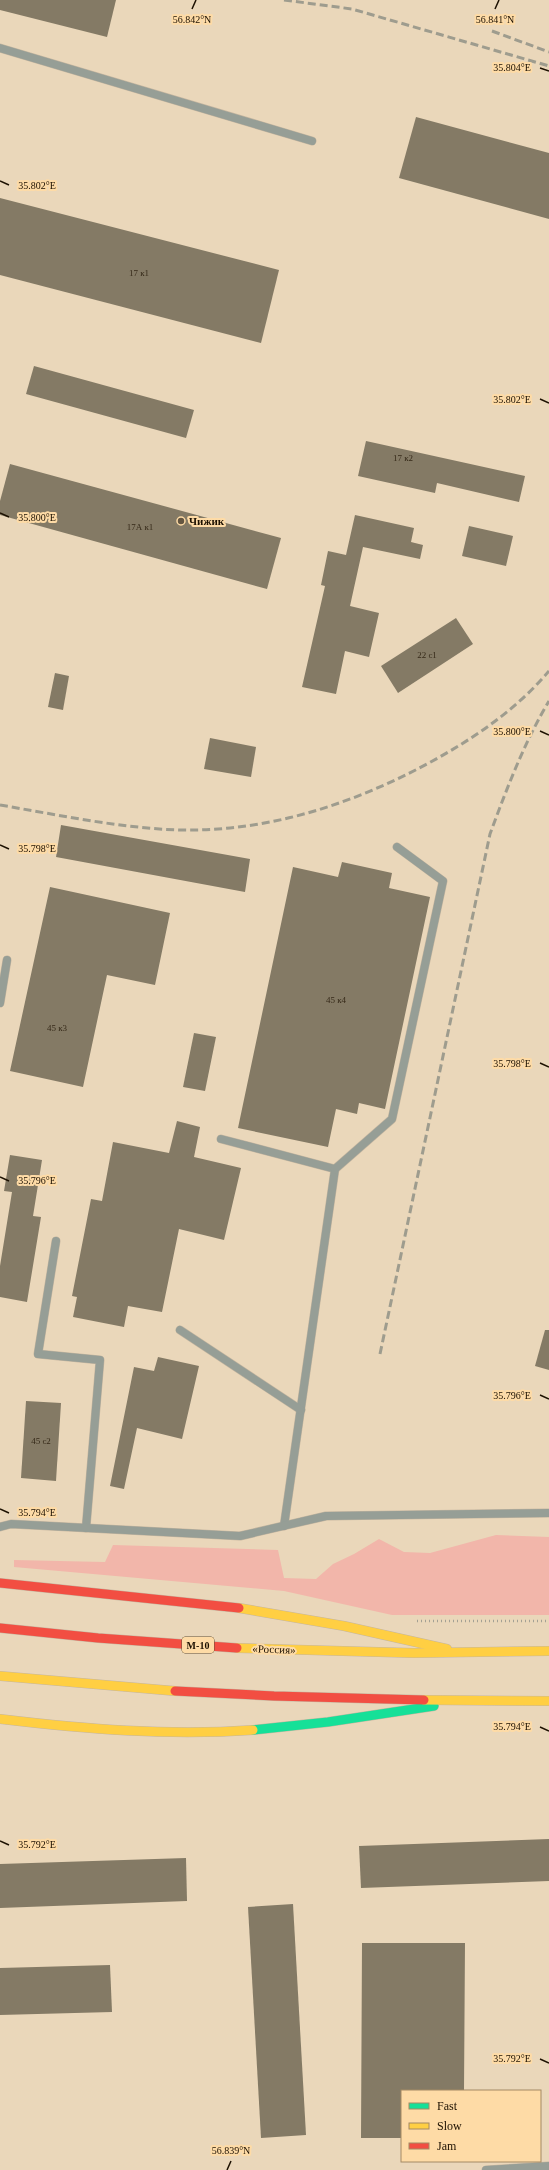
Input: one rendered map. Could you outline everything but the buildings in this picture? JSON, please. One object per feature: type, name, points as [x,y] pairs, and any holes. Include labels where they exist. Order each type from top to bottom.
[{"type":"main road","points":[[0,1582],[249,1609],[344,1626],[463,1652]]},
{"type":"main road","name":"«Россия»","points":[[0,1628],[45,1633],[230,1647],[396,1653],[549,1651]]},
{"type":"main road","points":[[0,1676],[134,1689],[303,1698],[549,1701]]},
{"type":"main road","points":[[0,1719],[143,1733],[241,1732],[365,1718],[462,1700]]},
{"type":"lane","points":[[0,48],[312,140]]},
{"type":"lane","points":[[284,1526],[335,1169],[392,1119],[443,880],[397,847]]},
{"type":"lane","points":[[0,1003],[7,960]]},
{"type":"lane","points":[[221,1139],[335,1169]]},
{"type":"lane","points":[[56,1241],[38,1354],[100,1360],[86,1528]]},
{"type":"lane","points":[[180,1330],[301,1410]]},
{"type":"lane","points":[[0,1527],[11,1524],[240,1536],[326,1516],[549,1513]]},
{"type":"lane","points":[[486,2170],[549,2166]]},
{"type":"shaded area","points":[[496,1535],[549,1537],[549,1615],[392,1615],[284,1591],[14,1567],[14,1560],[105,1562],[113,1545],[278,1550],[284,1578],[316,1579],[333,1564],[354,1554],[379,1539],[404,1552],[430,1553]]},
{"type":"railway","points":[[284,0],[352,9],[549,66]]},
{"type":"railway","points":[[492,31],[549,52]]},
{"type":"railway","points":[[0,805],[134,827],[157,829],[212,829],[276,821],[307,813],[368,792],[427,764],[461,745],[508,711],[549,671]]},
{"type":"railway","points":[[380,1354],[490,834],[524,749],[549,701]]},
{"type":"traffic: fast","points":[[253,1730],[328,1722],[434,1706]]},
{"type":"traffic: slow","points":[[239,1608],[344,1626],[447,1649]]},
{"type":"traffic: slow","points":[[237,1648],[414,1653],[549,1651]]},
{"type":"traffic: slow","points":[[0,1676],[175,1691]]},
{"type":"traffic: slow","points":[[424,1700],[549,1701]]},
{"type":"traffic: slow","points":[[0,1719],[63,1726],[158,1732],[221,1732],[253,1730]]},
{"type":"traffic: jam","points":[[0,1583],[239,1608]]},
{"type":"traffic: jam","points":[[0,1628],[98,1638],[237,1648]]},
{"type":"traffic: jam","points":[[175,1691],[274,1696],[424,1700]]},
{"type":"place","name":"Чижик","points":[[181,521]]}]
